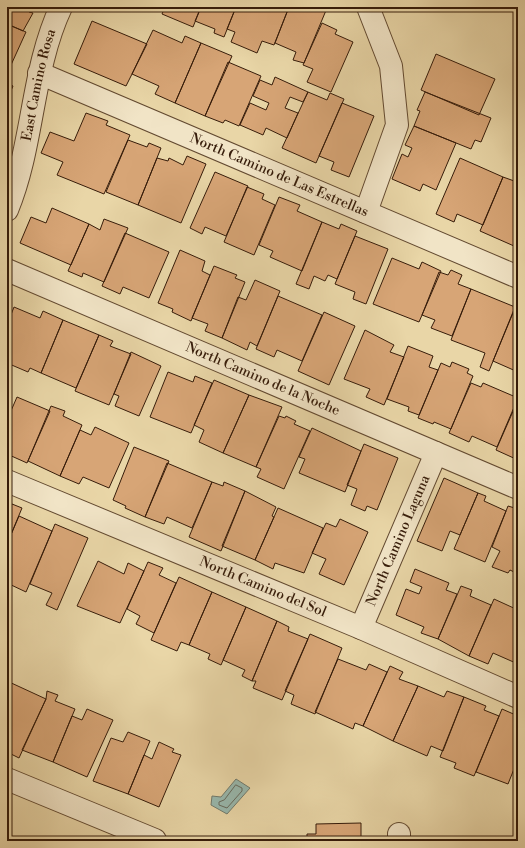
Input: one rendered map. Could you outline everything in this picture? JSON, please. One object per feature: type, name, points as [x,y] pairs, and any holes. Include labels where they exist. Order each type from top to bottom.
[{"type":"street","name":"East Camino Rosa","points":[[7,210],[17,185],[40,73],[61,7]]},
{"type":"street","points":[[366,212],[397,125],[392,66],[368,7]]},
{"type":"street","name":"North Camino de Las Estrellas","points":[[40,73],[518,277]]},
{"type":"street","name":"North Camino de la Noche","points":[[7,270],[518,488]]},
{"type":"street","name":"North Camino Laguna","points":[[361,628],[436,453]]},
{"type":"street","name":"North Camino del Sol","points":[[7,481],[361,628],[518,697]]},
{"type":"street","points":[[7,779],[155,840],[153,841]]},
{"type":"water","points":[[236,779],[250,788],[227,814],[211,805],[212,796],[221,797]]},
{"type":"building","points":[[7,7],[32,7],[29,12],[33,13],[23,31],[7,24]]},
{"type":"building","points":[[165,7],[201,7],[193,27],[162,14]]},
{"type":"building","points":[[201,7],[236,7],[224,37],[214,33],[215,29],[195,21]]},
{"type":"building","points":[[236,7],[289,7],[274,45],[262,41],[257,53],[231,42],[235,32],[227,29]]},
{"type":"building","points":[[289,7],[327,8],[304,63],[293,60],[296,52],[275,43]]},
{"type":"building","points":[[92,21],[147,44],[126,86],[74,64]]},
{"type":"building","points":[[322,23],[337,30],[335,34],[353,42],[331,92],[307,82],[313,69],[303,65]]},
{"type":"building","points":[[7,24],[26,32],[11,65],[7,63]]},
{"type":"building","points":[[153,30],[182,43],[185,36],[201,43],[175,103],[155,94],[159,86],[132,74]]},
{"type":"building","points":[[201,43],[232,56],[205,116],[175,103]]},
{"type":"building","points":[[436,54],[495,79],[479,115],[421,90]]},
{"type":"building","points":[[228,62],[261,76],[239,126],[225,120],[223,123],[205,116]]},
{"type":"building","points":[[7,63],[11,65],[7,76]]},
{"type":"building","points":[[275,77],[308,92],[303,102],[290,97],[285,108],[298,113],[287,138],[266,128],[263,135],[240,125],[250,103],[266,110],[269,103],[253,96],[260,80],[272,85]]},
{"type":"building","points":[[7,83],[13,86],[7,100]]},
{"type":"building","points":[[308,92],[327,100],[330,93],[344,99],[316,163],[282,148]]},
{"type":"building","points":[[425,92],[491,118],[481,142],[475,140],[471,149],[414,126],[420,111],[417,110]]},
{"type":"building","points":[[342,103],[374,116],[349,177],[331,170],[334,162],[319,156]]},
{"type":"building","points":[[86,113],[108,121],[106,125],[130,135],[104,194],[57,175],[63,162],[41,153],[50,132],[74,141]]},
{"type":"building","points":[[414,126],[456,143],[436,190],[423,184],[420,191],[392,179],[402,154],[408,157],[412,148],[405,145]]},
{"type":"building","points":[[128,140],[147,147],[149,143],[161,148],[138,205],[106,192]]},
{"type":"building","points":[[187,156],[206,164],[181,223],[138,205],[157,158],[168,161],[169,158],[183,165]]},
{"type":"building","points":[[460,158],[503,177],[483,225],[457,214],[454,222],[436,214]]},
{"type":"building","points":[[215,172],[248,186],[226,236],[205,227],[202,234],[190,228]]},
{"type":"building","points":[[503,177],[517,182],[514,190],[518,192],[518,237],[514,246],[480,231]]},
{"type":"building","points":[[247,187],[264,194],[262,199],[275,205],[254,255],[224,242]]},
{"type":"building","points":[[279,197],[300,205],[297,211],[322,222],[302,271],[270,257],[273,251],[259,245]]},
{"type":"building","points":[[52,208],[89,224],[71,265],[20,243],[31,217],[46,223]]},
{"type":"building","points":[[104,219],[128,228],[104,282],[83,273],[82,277],[68,271],[89,224],[100,230]]},
{"type":"building","points":[[322,222],[339,229],[341,224],[357,231],[337,279],[328,275],[325,281],[314,276],[309,289],[296,284]]},
{"type":"building","points":[[125,233],[169,252],[149,298],[123,287],[120,294],[102,286]]},
{"type":"building","points":[[355,236],[388,249],[366,304],[353,299],[355,292],[335,284]]},
{"type":"building","points":[[180,250],[205,261],[202,271],[210,275],[191,321],[172,312],[173,309],[158,303]]},
{"type":"building","points":[[392,258],[419,269],[422,262],[441,271],[419,322],[373,304]]},
{"type":"building","points":[[214,266],[237,275],[235,278],[245,282],[222,338],[205,331],[208,324],[192,318]]},
{"type":"building","points":[[451,270],[462,275],[458,284],[471,289],[452,336],[431,328],[435,320],[422,315],[439,272],[448,275]]},
{"type":"building","points":[[255,280],[280,291],[257,346],[250,342],[247,350],[222,338],[238,297],[246,300]]},
{"type":"building","points":[[471,289],[515,307],[489,371],[480,367],[485,353],[451,340]]},
{"type":"building","points":[[278,296],[322,315],[302,361],[277,350],[274,357],[256,349]]},
{"type":"building","points":[[14,307],[40,318],[43,311],[63,320],[41,373],[30,368],[28,372],[7,363],[7,325]]},
{"type":"building","points":[[324,312],[355,326],[329,385],[298,371]]},
{"type":"building","points":[[513,313],[518,315],[518,372],[493,361]]},
{"type":"building","points":[[63,320],[99,335],[76,388],[41,373]]},
{"type":"building","points":[[365,330],[394,345],[390,352],[404,357],[384,405],[366,397],[370,389],[344,379]]},
{"type":"building","points":[[99,335],[113,341],[110,346],[131,354],[109,405],[75,391]]},
{"type":"building","points":[[408,346],[433,356],[429,367],[438,370],[419,415],[408,411],[409,407],[387,399]]},
{"type":"building","points":[[131,352],[161,366],[139,416],[115,406],[119,396],[114,394]]},
{"type":"building","points":[[452,362],[469,369],[467,373],[473,376],[451,429],[434,422],[433,424],[418,418],[441,363],[450,367]]},
{"type":"building","points":[[168,372],[193,382],[195,376],[212,383],[191,433],[150,417]]},
{"type":"building","points":[[214,380],[249,395],[223,453],[199,442],[204,430],[194,425]]},
{"type":"building","points":[[471,383],[481,387],[483,383],[518,398],[497,447],[472,436],[469,442],[449,433]]},
{"type":"building","points":[[249,395],[282,407],[256,467],[223,453]]},
{"type":"building","points":[[17,397],[50,411],[27,463],[7,454],[7,420]]},
{"type":"building","points":[[518,400],[518,460],[496,450]]},
{"type":"building","points":[[51,406],[65,411],[63,416],[82,425],[60,476],[28,461]]},
{"type":"building","points":[[279,416],[285,418],[286,416],[296,421],[294,424],[310,431],[284,489],[257,477],[261,469],[256,467]]},
{"type":"building","points":[[95,427],[129,443],[109,488],[83,477],[79,484],[60,476],[80,430],[91,435]]},
{"type":"building","points":[[312,428],[361,451],[345,492],[299,473],[305,459],[299,457]]},
{"type":"building","points":[[364,444],[398,458],[377,510],[367,506],[365,511],[351,505],[357,489],[347,485]]},
{"type":"building","points":[[134,447],[169,461],[145,517],[125,508],[126,506],[113,500]]},
{"type":"building","points":[[167,463],[212,482],[192,528],[167,517],[164,524],[145,517]]},
{"type":"building","points":[[444,478],[478,493],[460,535],[450,531],[442,551],[417,541]]},
{"type":"building","points":[[212,482],[223,486],[224,482],[245,491],[221,551],[189,537]]},
{"type":"building","points":[[245,491],[276,507],[272,516],[274,517],[255,560],[222,546]]},
{"type":"building","points":[[478,493],[486,496],[484,501],[506,511],[485,562],[454,549]]},
{"type":"building","points":[[7,502],[22,508],[7,544]]},
{"type":"building","points":[[508,506],[518,509],[518,574],[510,570],[508,573],[492,567],[500,551],[492,547]]},
{"type":"building","points":[[278,508],[323,528],[304,573],[275,563],[273,569],[255,560]]},
{"type":"building","points":[[19,516],[52,531],[26,592],[7,583],[7,544]]},
{"type":"building","points":[[340,519],[368,532],[344,585],[319,574],[326,559],[312,553],[326,523],[336,527]]},
{"type":"building","points":[[55,524],[88,538],[57,610],[46,605],[52,593],[30,584]]},
{"type":"building","points":[[98,561],[124,574],[128,563],[144,571],[120,623],[77,606]]},
{"type":"building","points":[[148,562],[163,568],[159,575],[176,583],[154,633],[136,624],[140,616],[127,609]]},
{"type":"building","points":[[415,569],[449,583],[446,590],[457,594],[438,639],[421,633],[424,627],[396,615],[406,589],[419,594],[422,587],[410,582]]},
{"type":"building","points":[[179,577],[212,592],[189,645],[181,642],[177,651],[151,640]]},
{"type":"building","points":[[461,586],[472,590],[470,596],[491,605],[469,656],[438,639]]},
{"type":"building","points":[[212,592],[246,607],[221,665],[208,659],[210,654],[189,645]]},
{"type":"building","points":[[494,599],[518,610],[518,664],[493,653],[488,664],[469,656]]},
{"type":"building","points":[[246,607],[277,621],[252,681],[242,676],[245,670],[223,660]]},
{"type":"building","points":[[277,621],[289,627],[288,631],[308,639],[282,700],[253,688],[256,681],[252,681]]},
{"type":"building","points":[[310,634],[342,648],[315,714],[291,704],[294,695],[285,691]]},
{"type":"building","points":[[338,659],[366,670],[369,664],[387,672],[363,726],[355,723],[353,729],[315,712]]},
{"type":"building","points":[[390,666],[403,672],[399,679],[418,686],[393,741],[363,726]]},
{"type":"building","points":[[7,681],[46,699],[19,758],[7,752]]},
{"type":"building","points":[[418,686],[444,697],[447,691],[464,697],[443,751],[431,746],[427,756],[393,741]]},
{"type":"building","points":[[47,691],[58,695],[55,701],[75,709],[53,762],[22,750],[46,699]]},
{"type":"building","points":[[464,697],[486,706],[484,710],[499,716],[474,776],[454,768],[456,763],[440,757]]},
{"type":"building","points":[[87,709],[113,720],[87,777],[53,762],[72,716],[82,720]]},
{"type":"building","points":[[502,709],[518,716],[518,759],[508,784],[476,772]]},
{"type":"building","points":[[128,732],[150,741],[128,794],[93,781],[111,738],[123,742]]},
{"type":"building","points":[[159,742],[174,749],[172,752],[181,755],[159,807],[128,794],[144,755],[152,759]]},
{"type":"building","points":[[361,823],[361,841],[307,841],[307,834],[316,834],[316,824]]}]
